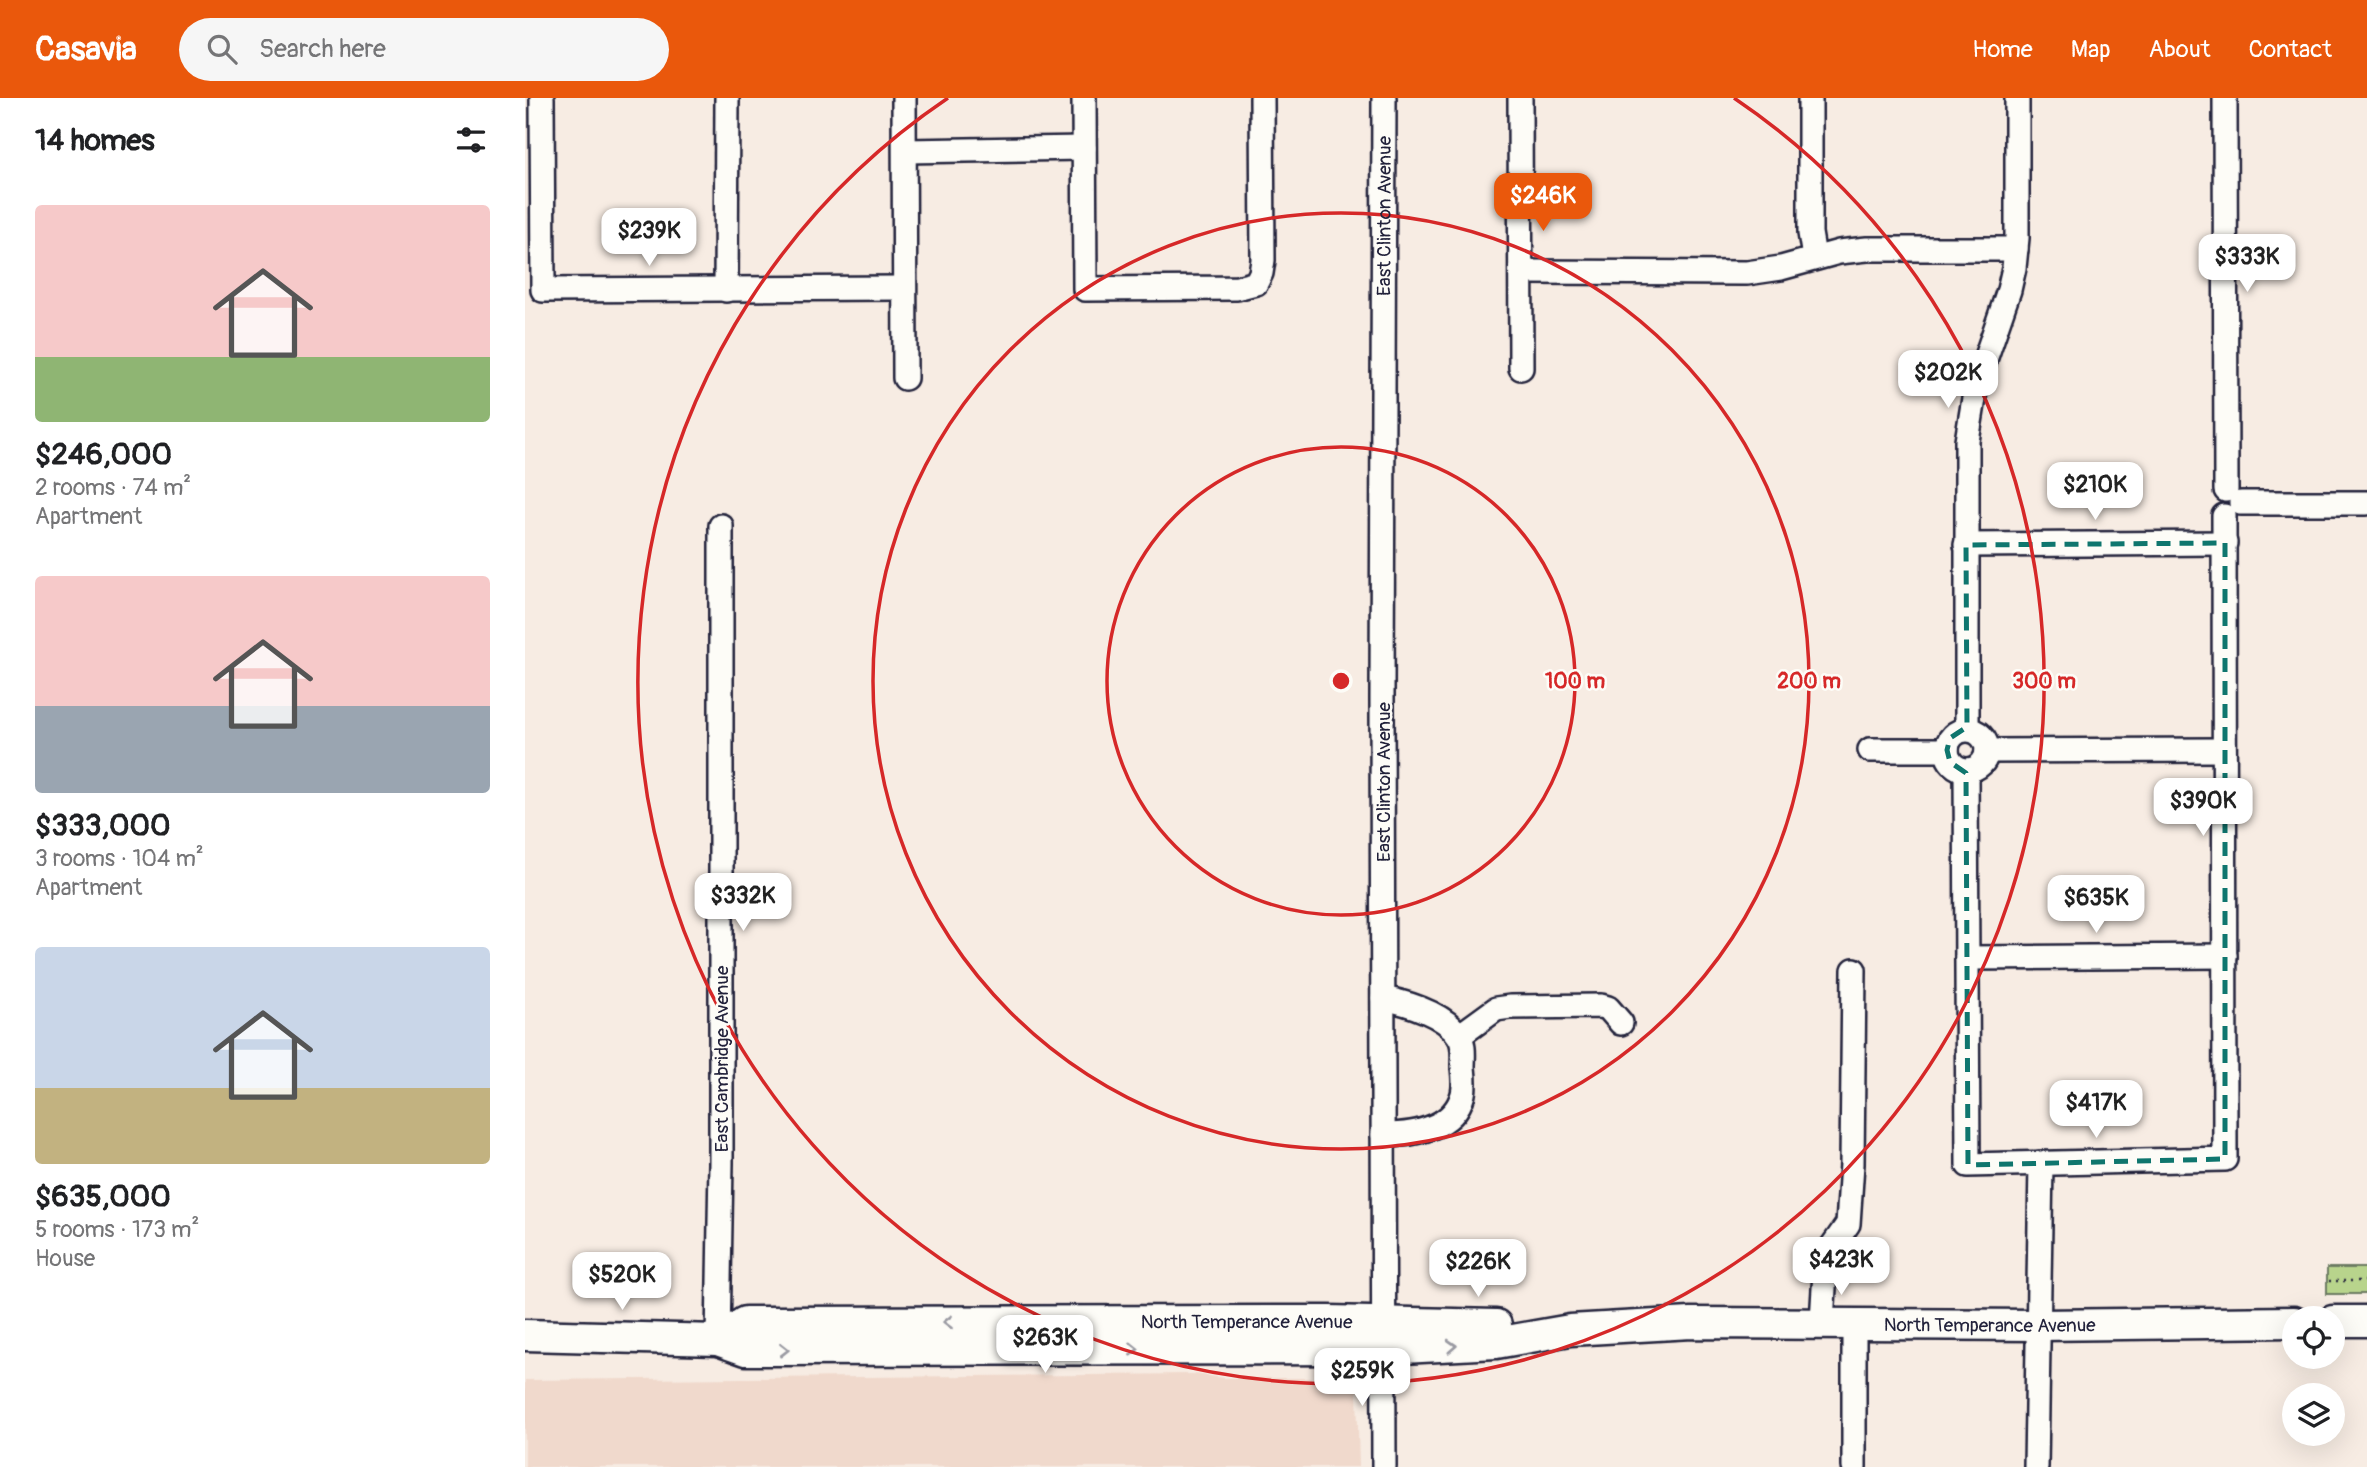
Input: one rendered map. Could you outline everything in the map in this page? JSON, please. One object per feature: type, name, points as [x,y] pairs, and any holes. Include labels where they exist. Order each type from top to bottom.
[{"type":"main road","points":[[2345,1321],[2367,1321]]},
{"type":"main road","name":"North Temperance Avenue","points":[[525,1335],[717,1340],[746,1350],[1384,1336],[1496,1343],[1570,1330],[1691,1323],[2114,1325],[2282,1322]]},
{"type":"main road","name":"North Temperance Avenue","points":[[2114,1325],[2282,1338]]},
{"type":"main road","points":[[2345,1341],[2367,1340]]},
{"type":"street","points":[[542,98],[543,289],[904,288]]},
{"type":"street","points":[[726,290],[727,98]]},
{"type":"street","points":[[904,98],[905,378]]},
{"type":"street","points":[[1084,98],[1085,289],[1247,287],[1256,283],[1261,273],[1262,260],[1262,98]]},
{"type":"street","name":"East Clinton Avenue","points":[[1384,98],[1384,1467]]},
{"type":"street","points":[[1520,98],[1521,368]]},
{"type":"street","points":[[1810,98],[1810,233],[1814,257]]},
{"type":"street","points":[[1967,729],[1967,441],[1976,386],[2009,290],[2017,248],[2017,98]]},
{"type":"street","points":[[1966,771],[1968,1165],[2225,1159],[2225,543],[2230,503],[2225,98]]},
{"type":"street","points":[[905,151],[1084,148]]},
{"type":"street","points":[[1521,272],[1747,273],[1781,268],[1814,257],[1867,249],[2017,248]]},
{"type":"street","points":[[2230,503],[2367,503]]},
{"type":"street","name":"East Cambridge Avenue","points":[[717,1340],[721,1137],[721,526]]},
{"type":"street","points":[[1966,545],[2225,543]]},
{"type":"street","points":[[1967,729],[1984,738],[1987,751],[1983,763],[1966,771],[1954,766],[1947,756],[1947,750],[1950,738],[1967,729]]},
{"type":"street","points":[[1870,750],[1947,750]]},
{"type":"street","points":[[1987,751],[2224,750]]},
{"type":"street","points":[[1967,958],[2225,956]]},
{"type":"street","points":[[1822,1322],[1826,1255],[1847,1224],[1852,1164],[1854,970]]},
{"type":"street","points":[[1383,999],[1422,1009],[1459,1036],[1463,1045],[1464,1087],[1458,1105],[1444,1120],[1419,1133],[1383,1135]]},
{"type":"street","points":[[1459,1036],[1496,1009],[1510,1007],[1601,1006],[1608,1008],[1621,1023]]},
{"type":"street","points":[[2036,1467],[2041,1163]]},
{"type":"street","points":[[1853,1322],[1854,1467]]},
{"type":"path","points":[[2329,1281],[2367,1281]]},
{"type":"highlighted area","points":[[2225,543],[2225,1159],[1968,1165],[1966,773],[1950,762],[1947,750],[1950,738],[1967,727],[1966,545]]},
{"type":"shaded area","points":[[1194,1374],[1225,1378],[1344,1378],[1357,1390],[1359,1467],[525,1467],[525,1380]]},
{"type":"green space","points":[[2327,1268],[2367,1268],[2367,1294],[2327,1294]]}]
